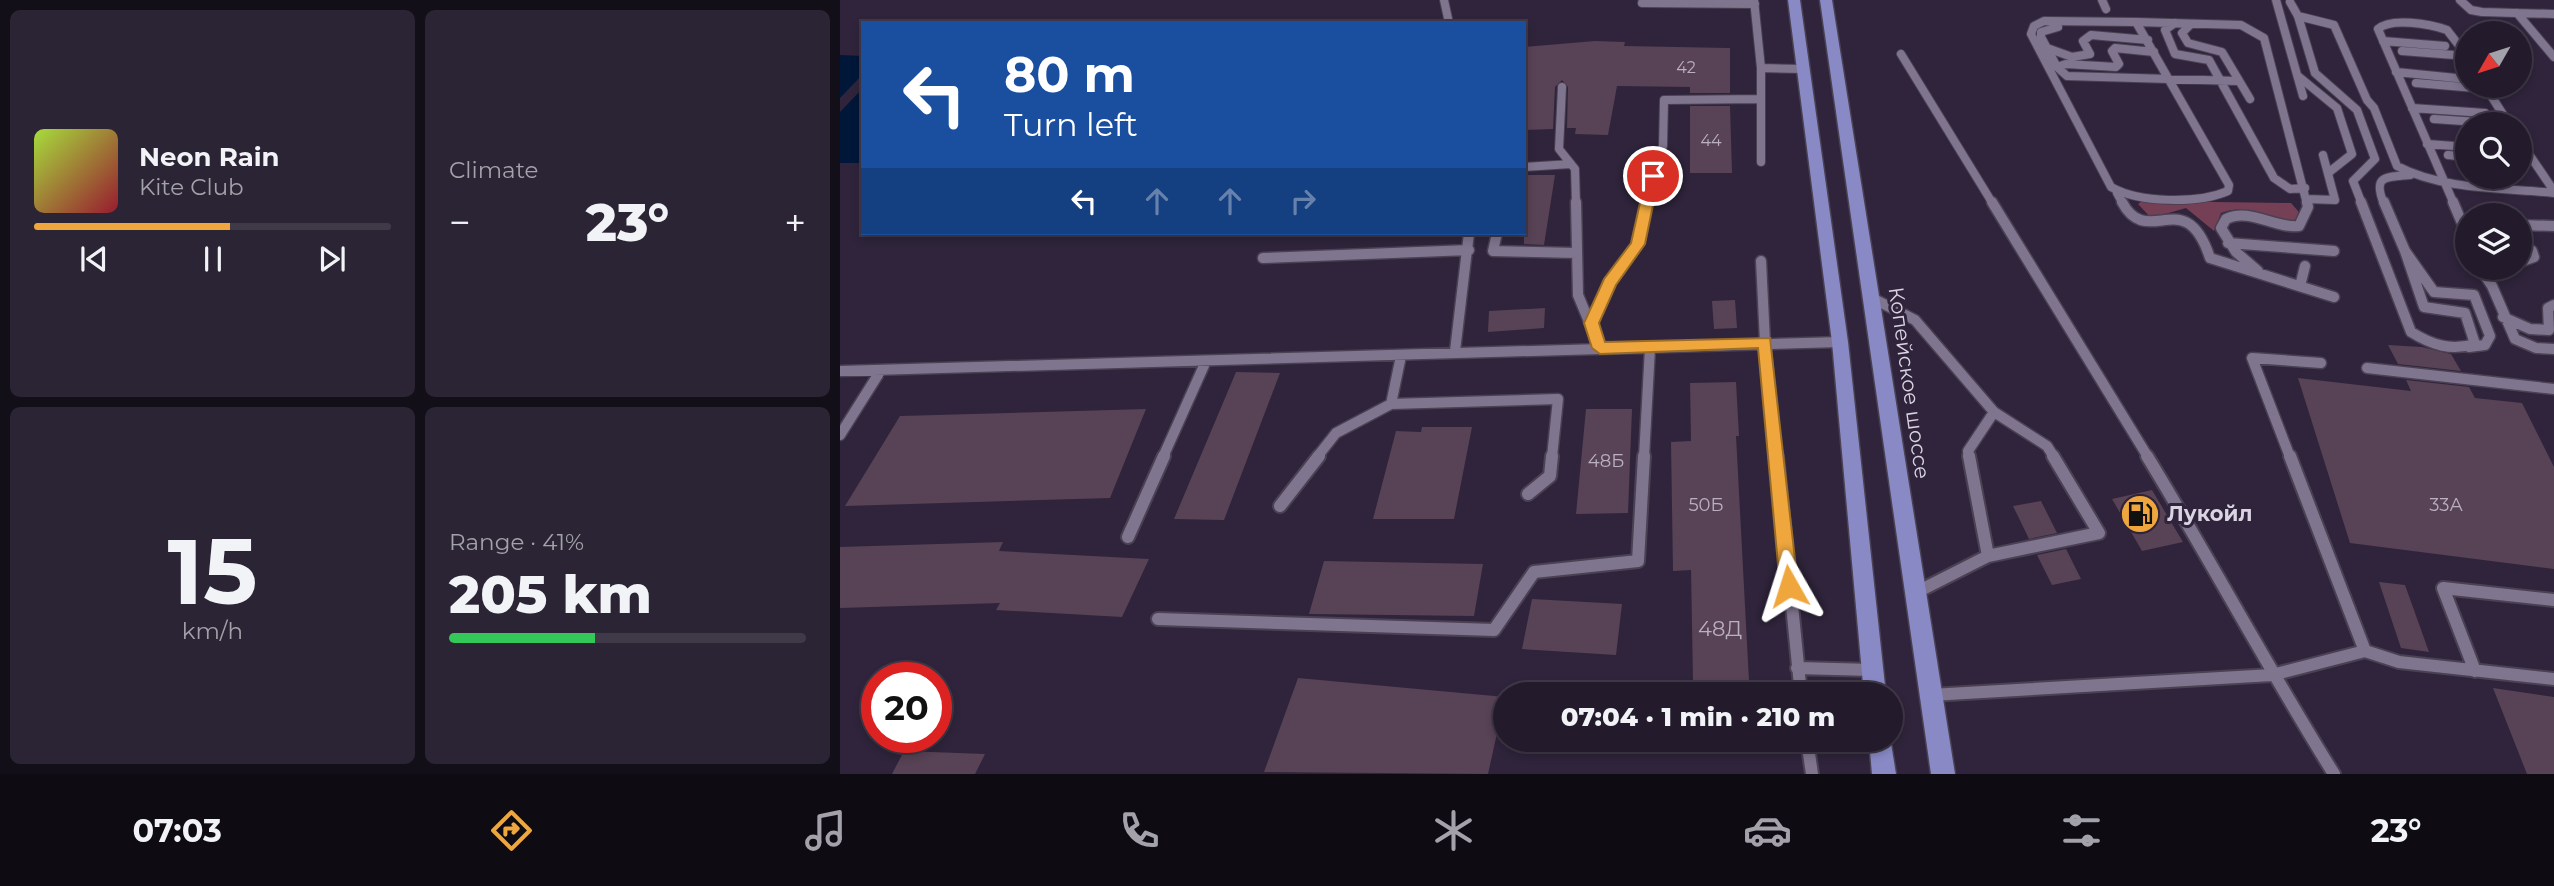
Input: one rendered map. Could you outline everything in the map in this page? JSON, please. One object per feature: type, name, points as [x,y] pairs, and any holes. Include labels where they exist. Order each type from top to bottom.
[{"type":"main road","points":[[1794,0],[1840,342],[1873,682]]},
{"type":"main road","name":"Копейское шоссе","points":[[1826,0],[1943,774]]},
{"type":"main road","points":[[1881,752],[1884,774]]},
{"type":"lane","points":[[1444,0],[1449,21]]},
{"type":"lane","points":[[1643,0],[1642,3],[1754,2],[1761,68],[1761,162]]},
{"type":"lane","points":[[2102,0],[2106,9]]},
{"type":"lane","points":[[2276,0],[2303,96]]},
{"type":"lane","points":[[2460,0],[2471,10],[2554,14]]},
{"type":"lane","points":[[2290,2],[2298,16],[2315,74],[2357,110],[2375,159],[2353,181],[2411,332],[2432,346],[2463,348],[2485,345],[2490,335],[2474,295],[2434,292],[2405,251]]},
{"type":"lane","points":[[2517,13],[2554,57]]},
{"type":"lane","points":[[2298,16],[2327,21],[2339,30],[2397,166],[2411,175]]},
{"type":"lane","points":[[2258,271],[2241,260],[2228,243],[2221,228],[2223,220],[2230,215],[2242,214],[2290,229],[2299,226],[2304,218],[2307,199],[2264,38],[2241,25],[2135,21],[2044,21],[2031,30],[2035,43],[2111,187],[2123,207],[2141,223],[2149,225],[2181,217],[2200,233],[2210,258],[2334,297]]},
{"type":"lane","points":[[2117,193],[2141,198],[2209,199],[2228,191],[2229,185],[2135,21]]},
{"type":"lane","points":[[2175,23],[2165,30],[2175,54],[2205,57],[2274,178],[2290,189],[2305,188]]},
{"type":"lane","points":[[2191,24],[2182,33],[2188,43],[2219,48],[2250,99]]},
{"type":"lane","points":[[2455,38],[2442,27],[2385,24],[2378,29],[2455,208]]},
{"type":"lane","points":[[2095,27],[2046,28],[2041,32],[2057,67],[2067,76],[2078,79],[2237,81]]},
{"type":"lane","points":[[2047,48],[2079,58],[2090,54],[2083,41],[2091,35],[2147,40]]},
{"type":"lane","points":[[2425,36],[2431,45]]},
{"type":"lane","points":[[2383,41],[2445,46]]},
{"type":"lane","points":[[2057,67],[2066,64],[2116,67],[2119,64],[2112,51],[2115,48],[2154,52]]},
{"type":"lane","points":[[2402,51],[2455,55]]},
{"type":"lane","points":[[2420,52],[2426,62]]},
{"type":"lane","points":[[1901,54],[2215,567],[2272,675],[2334,774]]},
{"type":"lane","points":[[2442,67],[2449,77]]},
{"type":"lane","points":[[1761,68],[1804,69]]},
{"type":"lane","points":[[2396,72],[2455,78]]},
{"type":"lane","points":[[2298,76],[2337,108],[2352,154],[2328,173]]},
{"type":"lane","points":[[2416,83],[2455,85]]},
{"type":"lane","points":[[2435,84],[2441,94]]},
{"type":"lane","points":[[1562,88],[1559,149],[1575,169],[1578,295],[1600,348]]},
{"type":"lane","points":[[1663,146],[1664,100],[1761,99]]},
{"type":"lane","points":[[2459,101],[2466,112]]},
{"type":"lane","points":[[2412,108],[2466,112]]},
{"type":"lane","points":[[2434,119],[2455,120]]},
{"type":"lane","points":[[2452,120],[2455,126]]},
{"type":"lane","points":[[2427,144],[2455,152]]},
{"type":"lane","points":[[2307,199],[2335,201],[2336,195],[2323,155]]},
{"type":"lane","points":[[2448,155],[2455,155]]},
{"type":"lane","points":[[2532,160],[2554,192]]},
{"type":"lane","points":[[1526,167],[1571,164]]},
{"type":"lane","points":[[2463,348],[2475,344],[2465,313],[2424,307],[2405,251],[2378,189],[2380,181],[2386,177],[2411,175],[2554,192]]},
{"type":"lane","points":[[1591,323],[1609,283],[1638,244],[1653,176]]},
{"type":"lane","points":[[2532,225],[2554,226]]},
{"type":"lane","points":[[1455,351],[1469,235]]},
{"type":"lane","points":[[1497,235],[1493,251],[1577,253]]},
{"type":"lane","points":[[2228,243],[2334,251]]},
{"type":"lane","points":[[1264,258],[1469,250]]},
{"type":"lane","points":[[1761,261],[1765,342],[1799,682]]},
{"type":"lane","points":[[2300,286],[2305,266]]},
{"type":"lane","points":[[2488,280],[2509,334],[2520,345],[2554,349]]},
{"type":"lane","points":[[1872,298],[1915,320],[1994,412],[2047,446],[2099,533],[1988,556],[1916,593]]},
{"type":"lane","points":[[2503,317],[2542,332],[2549,330],[2548,308],[2554,305]]},
{"type":"lane","points":[[840,371],[1401,355],[1455,351],[1650,348],[1765,342],[1840,342]]},
{"type":"lane","points":[[1157,619],[1494,630],[1534,572],[1638,561],[1650,348]]},
{"type":"lane","points":[[1391,404],[1401,355]]},
{"type":"lane","points":[[2321,363],[2252,358],[2365,651]]},
{"type":"lane","points":[[1128,537],[1206,361]]},
{"type":"lane","points":[[2367,368],[2554,388]]},
{"type":"lane","points":[[840,435],[881,370]]},
{"type":"lane","points":[[1280,506],[1336,433],[1391,404],[1558,399],[1550,475],[1528,494]]},
{"type":"lane","points":[[1988,556],[1968,450],[1994,412]]},
{"type":"lane","points":[[2475,671],[2443,588],[2554,600]]},
{"type":"lane","points":[[1931,695],[2272,675],[2365,651],[2399,662],[2554,679]]},
{"type":"lane","points":[[1797,668],[1872,670]]},
{"type":"lane","points":[[1809,752],[1812,774]]},
{"type":"shaded area","points":[[2142,201],[2291,203],[2298,211],[2299,218],[2286,223],[2246,210],[2230,210],[2221,213],[2214,231],[2186,208],[2151,218],[2138,204]]},
{"type":"water","points":[[840,55],[861,56],[861,76],[840,98]]},
{"type":"water","points":[[861,90],[861,163],[840,163],[840,112]]},
{"type":"building","points":[[1595,41],[1625,42],[1624,46],[1730,48],[1730,93],[1690,93],[1690,87],[1617,86],[1608,135],[1575,134],[1576,128],[1567,128],[1568,87],[1562,80],[1555,87],[1553,129],[1526,130],[1526,47]]},
{"type":"building","points":[[1690,106],[1730,106],[1732,173],[1690,173]]},
{"type":"building","points":[[1526,175],[1555,175],[1544,245],[1524,244]]},
{"type":"building","points":[[1735,300],[1737,328],[1714,329],[1712,301]]},
{"type":"building","points":[[1545,308],[1544,328],[1488,332],[1489,311]]},
{"type":"building","points":[[2388,345],[2422,347],[2451,354],[2461,371],[2398,364]]},
{"type":"building","points":[[1236,372],[1280,373],[1224,520],[1174,519]]},
{"type":"building","points":[[2298,378],[2411,391],[2406,380],[2469,387],[2475,398],[2522,403],[2554,467],[2554,569],[2350,543]]},
{"type":"building","points":[[1736,382],[1739,436],[1736,436],[1749,681],[1693,682],[1691,570],[1673,571],[1671,442],[1691,441],[1690,383]]},
{"type":"building","points":[[1146,409],[1110,498],[845,506],[900,416]]},
{"type":"building","points":[[1586,409],[1632,409],[1628,513],[1576,514]]},
{"type":"building","points":[[1422,427],[1472,427],[1454,519],[1373,519],[1396,431],[1421,432]]},
{"type":"building","points":[[2152,490],[2183,542],[2142,551],[2112,499]]},
{"type":"building","points":[[2041,501],[2057,533],[2029,539],[2013,506]]},
{"type":"building","points":[[1003,542],[999,551],[1149,559],[1122,617],[996,610],[1000,603],[840,608],[840,547]]},
{"type":"building","points":[[2066,549],[2081,579],[2052,585],[2037,555]]},
{"type":"building","points":[[1324,561],[1483,564],[1474,616],[1309,614]]},
{"type":"building","points":[[2379,582],[2405,585],[2429,652],[2401,648]]},
{"type":"building","points":[[1532,599],[1622,604],[1616,655],[1522,649]]},
{"type":"building","points":[[1298,678],[1493,696],[1493,751],[1488,774],[1264,772]]},
{"type":"building","points":[[2493,688],[2554,697],[2554,774],[2527,774]]},
{"type":"building","points":[[903,753],[985,754],[975,774],[892,774]]},
{"type":"place","name":"Лукойл","points":[[2140,514]]},
{"type":"route","points":[[1653,176],[1638,244],[1609,283],[1591,323],[1600,348],[1765,342],[1789,586]]}]
